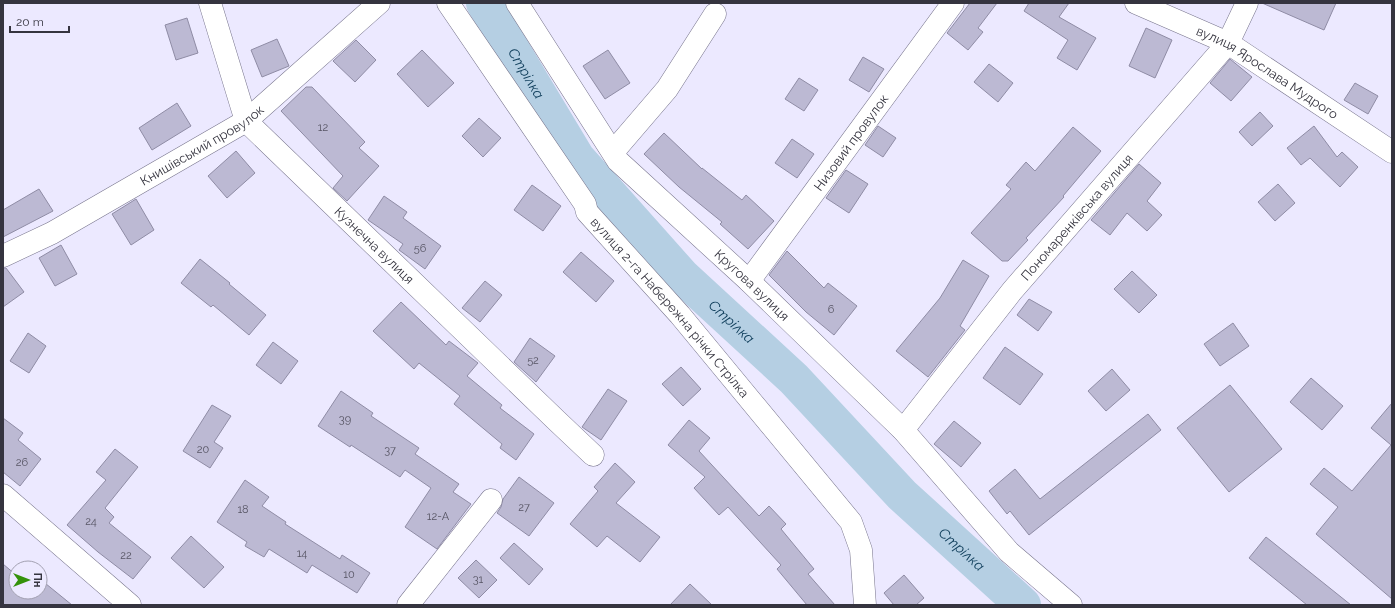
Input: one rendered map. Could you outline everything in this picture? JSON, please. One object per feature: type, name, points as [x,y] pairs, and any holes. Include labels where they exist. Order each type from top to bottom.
[{"type":"street","name":"Кузнечна вулиця","points":[[210,3],[246,121],[593,455]]},
{"type":"street","name":"Книшівський провулок","points":[[3,256],[52,233],[246,121],[379,3]]},
{"type":"street","name":"вулиця 2-га Набережна річки Стрілка","points":[[448,3],[585,204],[587,212],[680,315],[851,522],[861,550],[865,605]]},
{"type":"street","name":"Кругова вулиця","points":[[517,3],[618,161],[749,281],[903,430],[1009,552],[1071,605]]},
{"type":"street","name":"Низовий провулок","points":[[749,281],[953,3]]},
{"type":"street","name":"вулиця Ярослава Мудрого","points":[[1136,3],[1228,43],[1392,152]]},
{"type":"street","name":"Пономаренківська вулиця","points":[[903,430],[1012,291],[1228,43],[1247,3]]},
{"type":"street","points":[[613,152],[667,89],[715,14]]},
{"type":"street","points":[[3,495],[130,605]]},
{"type":"street","points":[[408,605],[491,500]]},
{"type":"building","points":[[970,3],[997,3],[978,28],[983,32],[968,50],[947,33]]},
{"type":"building","points":[[1029,3],[1069,3],[1059,17],[1096,38],[1077,70],[1057,58],[1068,40],[1024,11]]},
{"type":"building","points":[[1262,3],[1336,3],[1324,30]]},
{"type":"building","points":[[187,18],[198,53],[176,60],[165,25]]},
{"type":"building","points":[[1146,28],[1172,40],[1155,78],[1129,66]]},
{"type":"building","points":[[277,39],[289,66],[262,77],[251,50]]},
{"type":"building","points":[[356,40],[376,60],[355,82],[333,61]]},
{"type":"building","points":[[422,50],[454,83],[428,107],[397,74]]},
{"type":"building","points":[[608,50],[630,83],[605,99],[583,66]]},
{"type":"building","points":[[863,57],[884,69],[869,92],[849,80]]},
{"type":"building","points":[[1230,59],[1252,77],[1231,101],[1210,83]]},
{"type":"building","points":[[989,64],[1013,83],[998,102],[974,82]]},
{"type":"building","points":[[799,78],[818,90],[804,111],[785,99]]},
{"type":"building","points":[[1355,83],[1378,96],[1368,114],[1344,100]]},
{"type":"building","points":[[306,87],[312,87],[365,142],[359,148],[379,166],[347,201],[333,188],[343,176],[281,111]]},
{"type":"building","points":[[177,103],[191,126],[152,150],[139,128]]},
{"type":"building","points":[[1260,112],[1273,126],[1252,146],[1239,132]]},
{"type":"building","points":[[479,118],[501,138],[483,157],[462,136]]},
{"type":"building","points":[[878,126],[896,138],[883,157],[865,145]]},
{"type":"building","points":[[1314,126],[1337,157],[1342,152],[1358,167],[1340,187],[1310,158],[1301,165],[1287,148]]},
{"type":"building","points":[[1073,127],[1101,151],[1063,196],[1064,197],[1026,238],[1028,240],[1008,261],[1002,261],[971,233],[1011,189],[1006,185],[1026,162],[1035,171]]},
{"type":"building","points":[[664,133],[702,169],[742,200],[746,195],[774,221],[748,249],[720,224],[722,222],[679,187],[644,154]]},
{"type":"building","points":[[792,139],[814,154],[797,178],[775,163]]},
{"type":"building","points":[[236,151],[255,173],[227,198],[208,176]]},
{"type":"building","points":[[1139,164],[1161,183],[1147,201],[1162,215],[1147,231],[1127,213],[1110,235],[1091,220]]},
{"type":"building","points":[[846,170],[868,184],[849,213],[826,198]]},
{"type":"building","points":[[1278,184],[1295,203],[1275,221],[1258,202]]},
{"type":"building","points":[[532,185],[561,206],[543,231],[514,210]]},
{"type":"building","points":[[39,189],[53,211],[3,237],[3,210]]},
{"type":"building","points":[[384,196],[407,212],[403,218],[441,246],[425,269],[399,250],[403,244],[368,220]]},
{"type":"building","points":[[136,199],[154,230],[131,245],[112,214]]},
{"type":"building","points":[[61,245],[77,274],[55,286],[39,258]]},
{"type":"building","points":[[787,251],[824,288],[828,283],[857,306],[834,335],[806,312],[769,275]]},
{"type":"building","points":[[581,252],[614,281],[596,302],[563,272]]},
{"type":"building","points":[[200,259],[266,315],[249,335],[213,305],[211,307],[181,283]]},
{"type":"building","points":[[963,260],[989,276],[960,326],[965,330],[928,377],[896,351],[940,298]]},
{"type":"building","points":[[3,268],[6,268],[24,292],[3,307]]},
{"type":"building","points":[[1132,271],[1157,295],[1139,313],[1114,289]]},
{"type":"building","points":[[485,281],[502,295],[480,322],[462,308]]},
{"type":"building","points":[[1029,299],[1052,312],[1038,331],[1017,315]]},
{"type":"building","points":[[401,302],[446,345],[449,341],[478,363],[467,376],[502,405],[500,408],[534,434],[516,460],[500,448],[502,444],[454,404],[460,396],[419,363],[414,369],[373,331]]},
{"type":"building","points":[[1233,323],[1249,346],[1220,366],[1204,344]]},
{"type":"building","points":[[28,333],[46,346],[29,373],[10,361]]},
{"type":"building","points":[[530,338],[555,356],[536,382],[514,362]]},
{"type":"building","points":[[273,342],[298,361],[281,384],[256,365]]},
{"type":"building","points":[[1005,347],[1043,374],[1020,405],[983,378]]},
{"type":"building","points":[[681,367],[701,389],[683,406],[662,384]]},
{"type":"building","points":[[1112,369],[1130,390],[1106,411],[1088,391]]},
{"type":"building","points":[[1311,378],[1343,406],[1322,430],[1290,402]]},
{"type":"building","points":[[1230,385],[1282,449],[1229,492],[1177,428]]},
{"type":"building","points":[[608,389],[627,401],[601,440],[582,427]]},
{"type":"building","points":[[341,391],[373,413],[371,416],[419,448],[415,454],[459,484],[453,492],[471,504],[437,549],[405,527],[431,488],[405,470],[400,477],[351,445],[350,447],[318,426]]},
{"type":"building","points":[[1392,403],[1392,599],[1316,534],[1338,507],[1310,484],[1324,468],[1352,491],[1391,445],[1371,428]]},
{"type":"building","points":[[212,405],[231,416],[214,442],[223,448],[210,468],[183,451]]},
{"type":"building","points":[[1148,414],[1161,430],[1029,535],[1010,511],[1007,514],[989,491],[1015,469],[1040,499]]},
{"type":"building","points":[[3,418],[23,433],[18,440],[41,459],[20,486],[3,472]]},
{"type":"building","points":[[689,420],[710,438],[699,451],[759,516],[769,506],[786,524],[781,529],[814,569],[808,574],[835,605],[807,605],[777,569],[781,565],[728,507],[719,515],[694,488],[705,477],[668,445]]},
{"type":"building","points":[[954,421],[981,443],[961,467],[934,444]]},
{"type":"building","points":[[115,449],[138,467],[105,508],[114,517],[109,523],[151,557],[133,579],[98,552],[67,525],[106,480],[96,472]]},
{"type":"building","points":[[615,463],[635,482],[616,503],[660,537],[640,562],[607,536],[597,547],[570,524],[598,491],[594,487]]},
{"type":"building","points":[[519,477],[554,503],[529,536],[497,513],[501,507],[503,499]]},
{"type":"building","points":[[245,480],[269,497],[262,506],[286,522],[285,524],[340,559],[342,555],[370,573],[357,593],[312,565],[307,573],[269,549],[264,557],[245,546],[247,542],[217,522]]},
{"type":"building","points":[[191,536],[224,567],[204,588],[171,558]]},
{"type":"building","points":[[1266,537],[1351,605],[1307,605],[1249,558]]},
{"type":"building","points":[[514,543],[543,569],[529,585],[500,558]]},
{"type":"building","points":[[476,560],[497,580],[479,598],[458,578]]},
{"type":"building","points":[[3,564],[8,568],[8,600],[48,600],[48,586],[72,605],[3,605]]},
{"type":"building","points":[[904,575],[924,598],[916,605],[894,605],[884,593]]},
{"type":"building","points":[[690,584],[712,605],[670,605]]},
{"type":"waterway","name":"Стрілка","points":[[484,3],[577,158],[682,276],[794,379],[902,495],[1023,605]]}]
